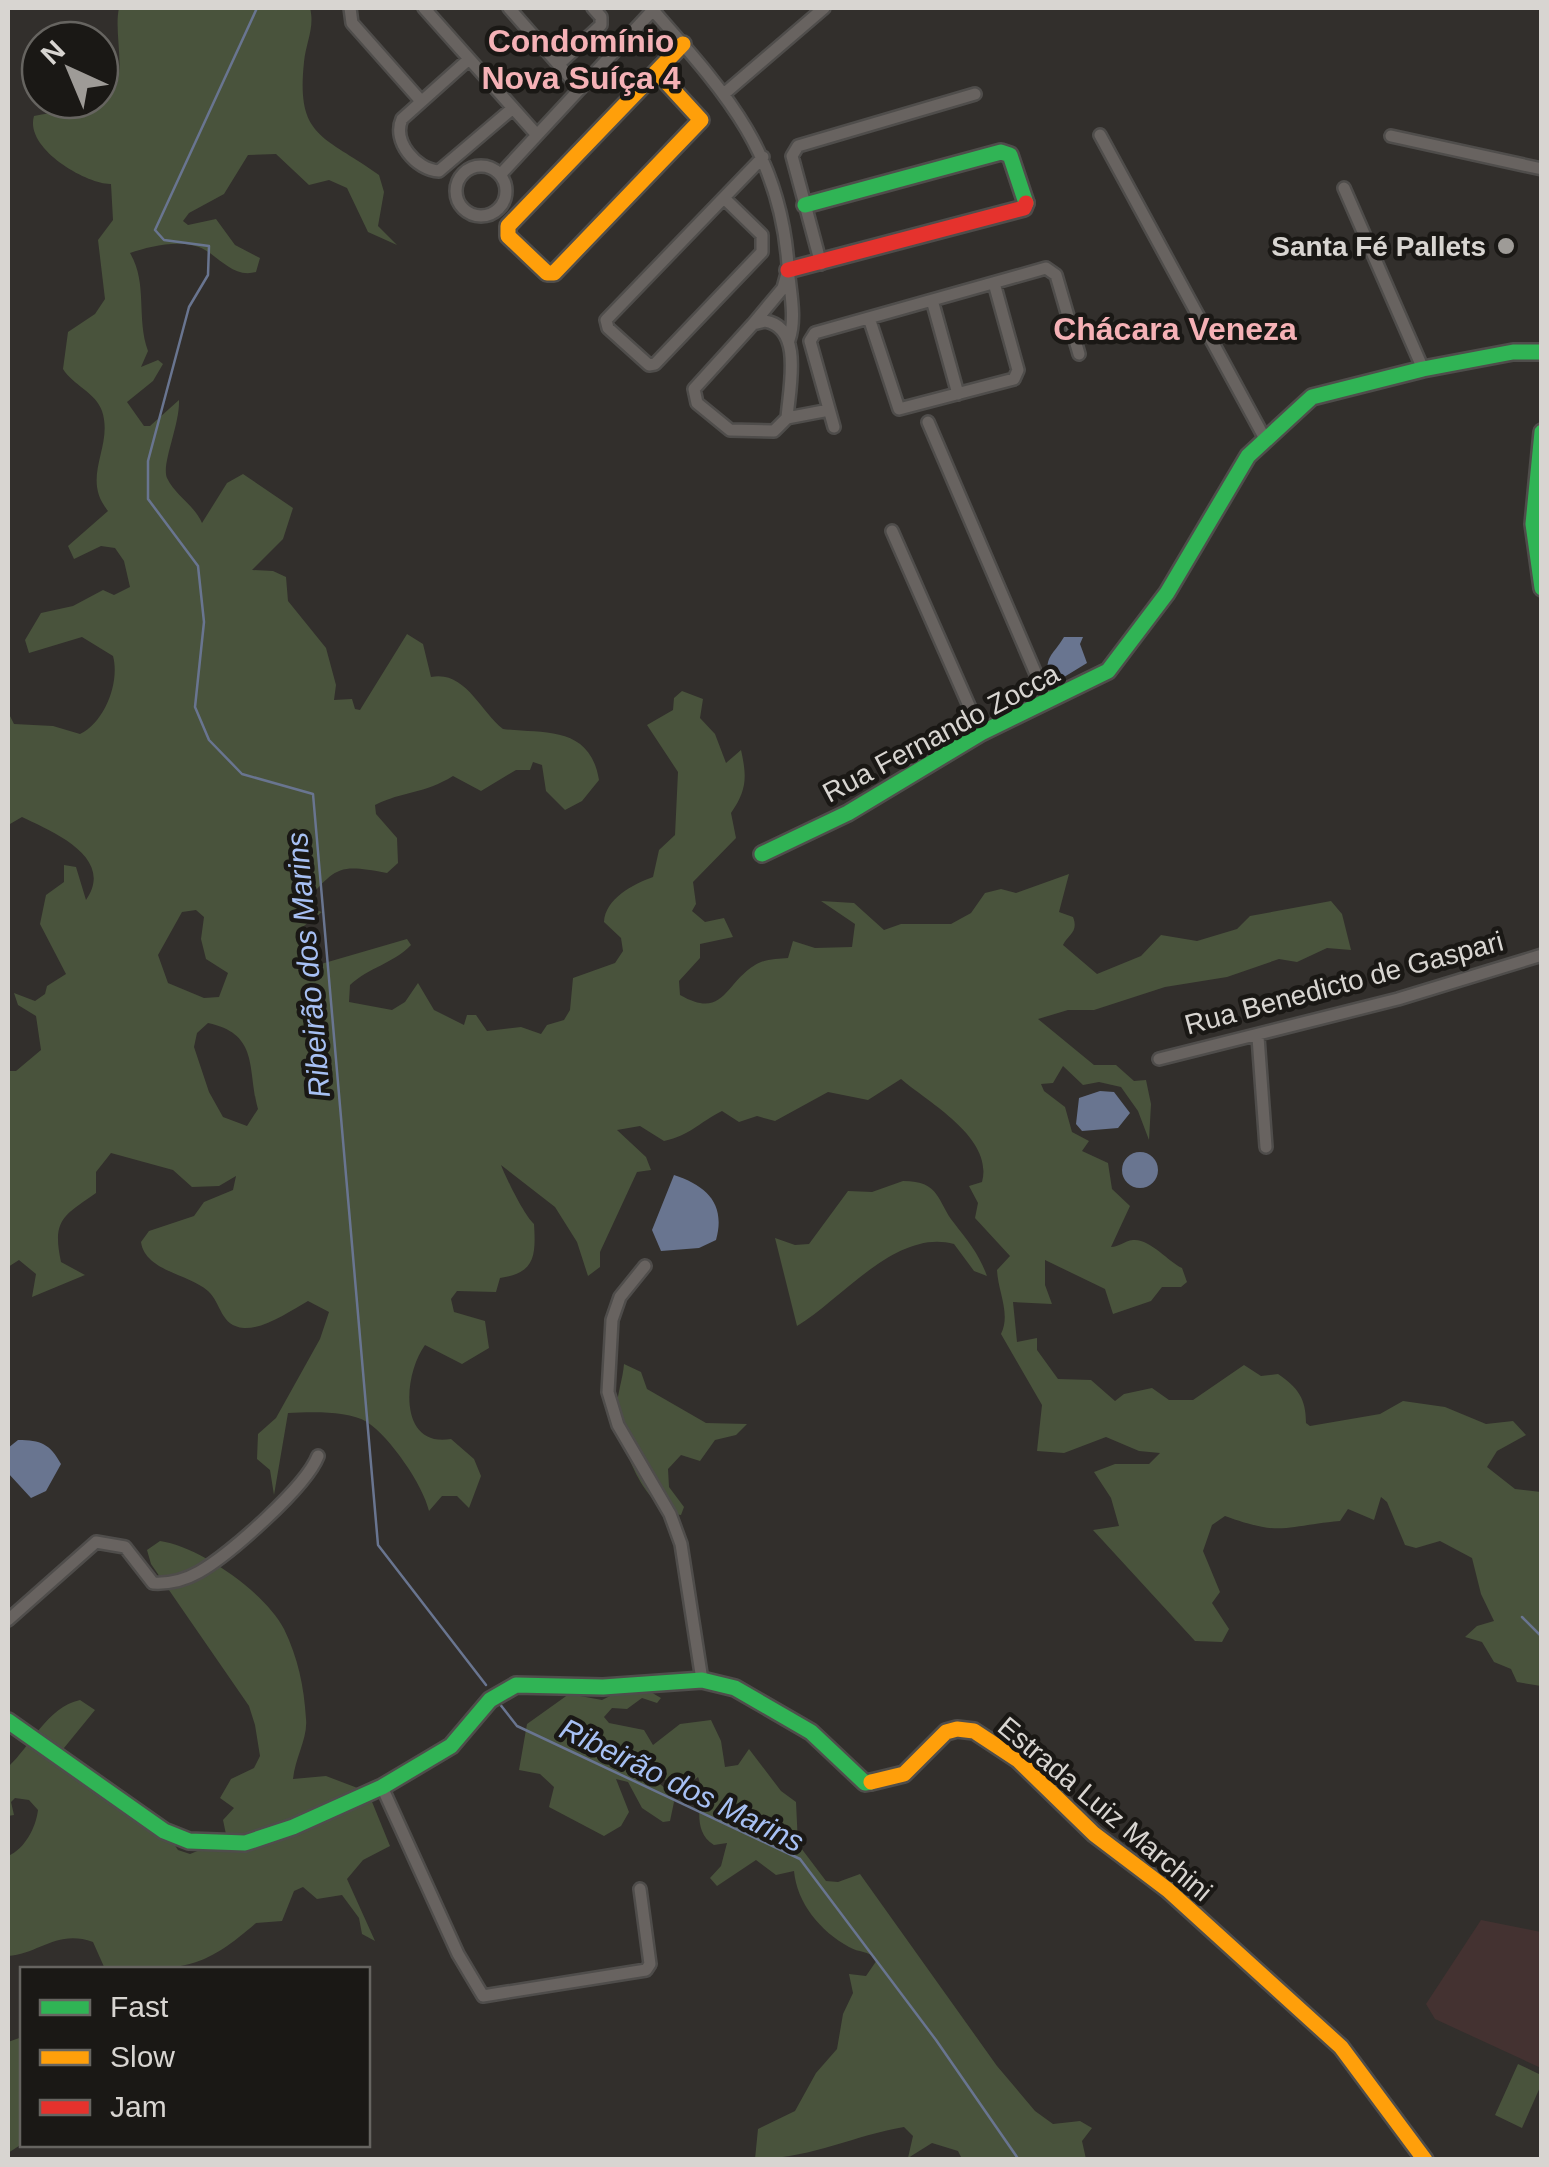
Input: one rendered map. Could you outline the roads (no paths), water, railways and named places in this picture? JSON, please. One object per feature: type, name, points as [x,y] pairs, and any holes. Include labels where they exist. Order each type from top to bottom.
[{"type":"street","points":[[350,8],[352,23],[421,101]]},
{"type":"street","points":[[424,8],[537,135]]},
{"type":"street","points":[[508,8],[580,88]]},
{"type":"street","points":[[559,64],[601,25],[602,17],[593,8]]},
{"type":"street","points":[[725,92],[824,8]]},
{"type":"street","points":[[500,175],[652,9],[725,92],[763,157],[781,209],[788,270],[787,418],[778,430],[740,433],[723,427],[694,397],[696,386],[783,288],[788,270]]},
{"type":"street","points":[[656,72],[701,120],[554,273],[547,273],[508,236],[508,226],[656,72],[683,44]]},
{"type":"street","points":[[470,59],[402,118],[398,135],[422,166],[434,171],[447,167],[513,108]]},
{"type":"street","points":[[821,264],[792,156],[803,143],[975,94]]},
{"type":"street","points":[[1100,136],[1264,437]]},
{"type":"street","points":[[1391,136],[1542,169]]},
{"type":"street","points":[[788,270],[1024,208],[1028,199],[1010,155],[1001,152],[805,206]]},
{"type":"street","points":[[724,198],[760,232],[762,252],[655,364],[649,365],[608,328],[606,320],[763,157]]},
{"type":"street","points":[[485,166],[500,175],[506,192],[500,208],[478,216],[462,207],[457,185],[468,170],[485,166]]},
{"type":"street","points":[[1344,188],[1423,370]]},
{"type":"street","points":[[834,427],[810,336],[869,318],[1046,268],[1053,270],[1079,354]]},
{"type":"street","points":[[869,318],[898,409],[958,394],[1018,375],[994,282]]},
{"type":"street","points":[[932,300],[958,394]]},
{"type":"street","points":[[753,324],[777,324],[790,340]]},
{"type":"street","name":"Rua Fernando Zocca","points":[[762,854],[848,813],[981,733],[1108,671],[1131,644],[1264,437],[1312,397],[1512,352],[1542,352]]},
{"type":"street","points":[[787,418],[829,410]]},
{"type":"street","points":[[928,422],[1048,702]]},
{"type":"street","points":[[1542,432],[1538,524],[1542,588]]},
{"type":"street","points":[[892,531],[981,733]]},
{"type":"street","name":"Rua Benedicto de Gaspari","points":[[1159,1058],[1258,1037],[1542,955]]},
{"type":"street","points":[[1258,1037],[1266,1147]]},
{"type":"street","points":[[645,1266],[620,1297],[612,1320],[608,1392],[618,1425],[670,1514],[681,1544],[702,1680]]},
{"type":"street","points":[[8,1620],[96,1542],[117,1542],[153,1583],[196,1573],[290,1492],[318,1456]]},
{"type":"street","name":"Estrada Luiz Marchini","points":[[8,1721],[164,1831],[189,1841],[245,1843],[382,1787],[451,1746],[490,1700],[516,1685],[603,1687],[702,1680],[735,1688],[811,1732],[865,1782],[904,1774],[946,1732],[957,1728],[974,1732],[1018,1760],[1094,1834],[1168,1890],[1341,2048],[1425,2160]]},
{"type":"street","points":[[382,1787],[458,1954],[483,1996],[646,1970],[650,1964],[640,1888]]},
{"type":"water","points":[[1064,637],[1083,637],[1080,644],[1087,663],[1051,685],[1048,663]]},
{"type":"water","points":[[1100,1091],[1114,1092],[1130,1113],[1118,1128],[1082,1131],[1076,1124],[1079,1098]]},
{"type":"water","points":[[1140,1152],[1152,1158],[1158,1170],[1152,1182],[1140,1188],[1128,1182],[1122,1170],[1128,1158]]},
{"type":"water","points":[[674,1175],[696,1185],[711,1198],[718,1216],[716,1240],[699,1248],[661,1251],[652,1230]]},
{"type":"water","points":[[18,1440],[44,1445],[61,1464],[46,1491],[31,1498],[8,1473],[8,1448]]},
{"type":"waterway","name":"Ribeirão dos Marins","points":[[257,8],[155,230],[164,240],[209,246],[208,275],[189,307],[148,461],[148,499],[198,566],[204,622],[195,707],[209,740],[242,774],[313,794],[378,1545],[486,1685]]},
{"type":"waterway","name":"Ribeirão dos Marins","points":[[1522,1617],[1542,1637]]},
{"type":"waterway","name":"Ribeirão dos Marins","points":[[499,1703],[517,1726],[800,1859],[936,2040],[1019,2160]]},
{"type":"place","name":"Santa Fé Pallets","points":[[1506,246]]},
{"type":"district","name":"Condomínio Nova Suíça 4","points":[[581,60]]},
{"type":"district","name":"Chácara Veneza","points":[[1175,329]]}]
